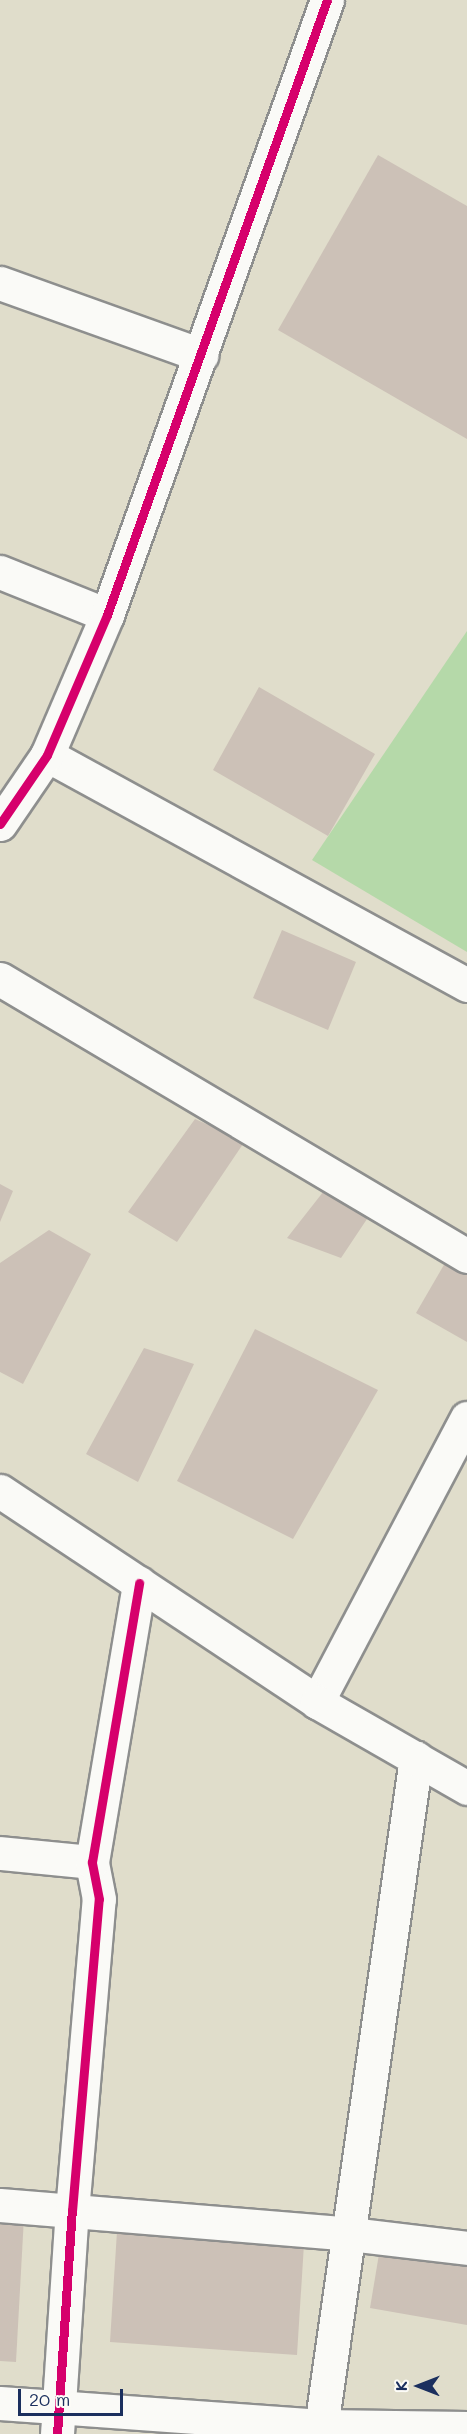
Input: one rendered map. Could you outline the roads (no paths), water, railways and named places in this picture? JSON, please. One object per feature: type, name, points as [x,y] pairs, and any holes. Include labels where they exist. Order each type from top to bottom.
[{"type":"street","points":[[0,824],[47,755],[107,615],[327,0]]},
{"type":"street","points":[[0,283],[201,355]]},
{"type":"street","points":[[0,572],[107,615]]},
{"type":"street","points":[[47,755],[467,985]]},
{"type":"street","points":[[0,979],[467,1256]]},
{"type":"street","points":[[317,1702],[467,1418]]},
{"type":"street","points":[[0,1491],[317,1702],[467,1788]]},
{"type":"street","points":[[58,2421],[72,2211],[99,1899],[92,1862],[139,1583]]},
{"type":"street","points":[[320,2430],[350,2234],[416,1758]]},
{"type":"street","points":[[0,1853],[92,1862]]},
{"type":"street","points":[[0,2205],[350,2234],[467,2248]]},
{"type":"street","points":[[0,2403],[58,2421],[320,2430],[467,2428]]}]
